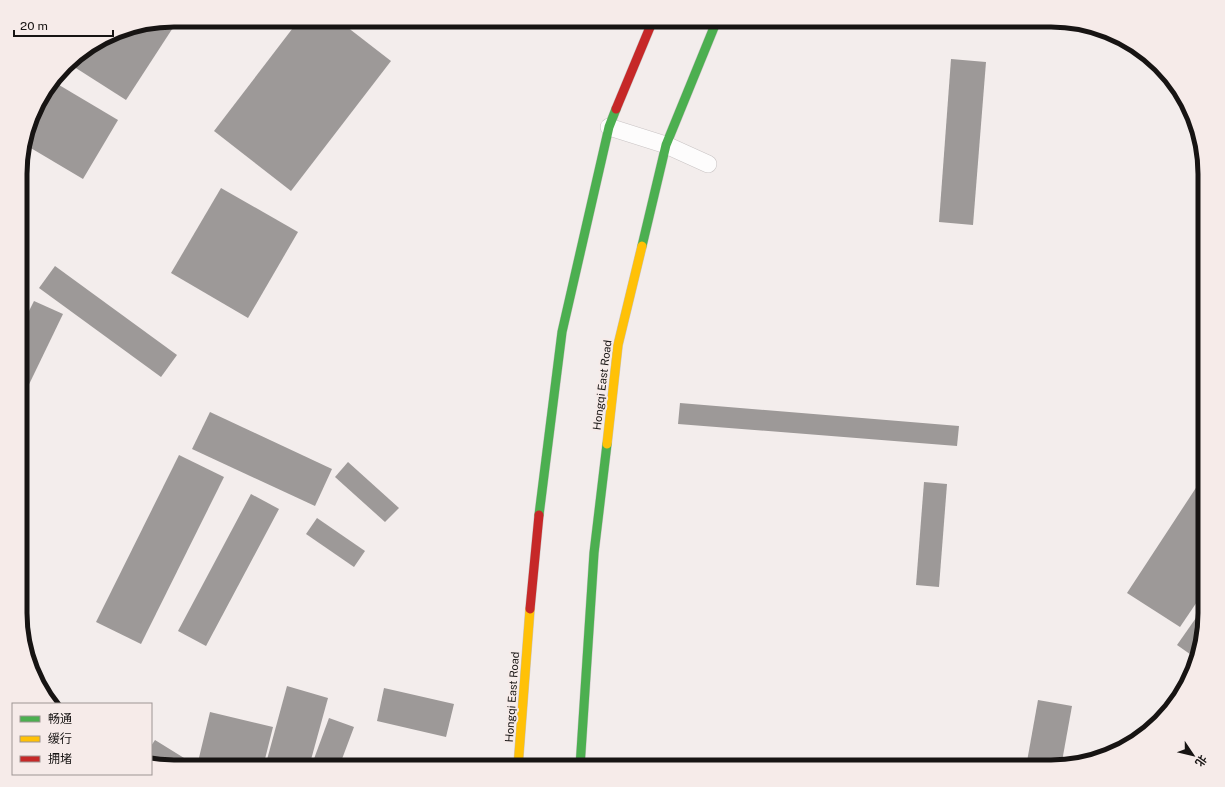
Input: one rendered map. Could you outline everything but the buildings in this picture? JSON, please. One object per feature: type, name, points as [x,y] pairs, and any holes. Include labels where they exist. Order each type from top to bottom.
[{"type":"main road","name":"Hongqi East Road","points":[[519,760],[535,547],[562,332],[609,127],[650,27]]},
{"type":"main road","name":"Hongqi East Road","points":[[580,760],[594,553],[618,345],[666,145],[714,27]]},
{"type":"lane","points":[[609,127],[666,145],[708,164]]},
{"type":"traffic: fast","points":[[642,246],[666,145],[714,27]]},
{"type":"traffic: fast","points":[[539,515],[562,332],[609,127],[616,109]]},
{"type":"traffic: fast","points":[[580,760],[594,553],[607,444]]},
{"type":"traffic: slow","points":[[607,444],[618,345],[642,246]]},
{"type":"traffic: slow","points":[[519,760],[530,609]]},
{"type":"traffic: jam","points":[[616,109],[650,27]]},
{"type":"traffic: jam","points":[[530,609],[539,515]]}]
